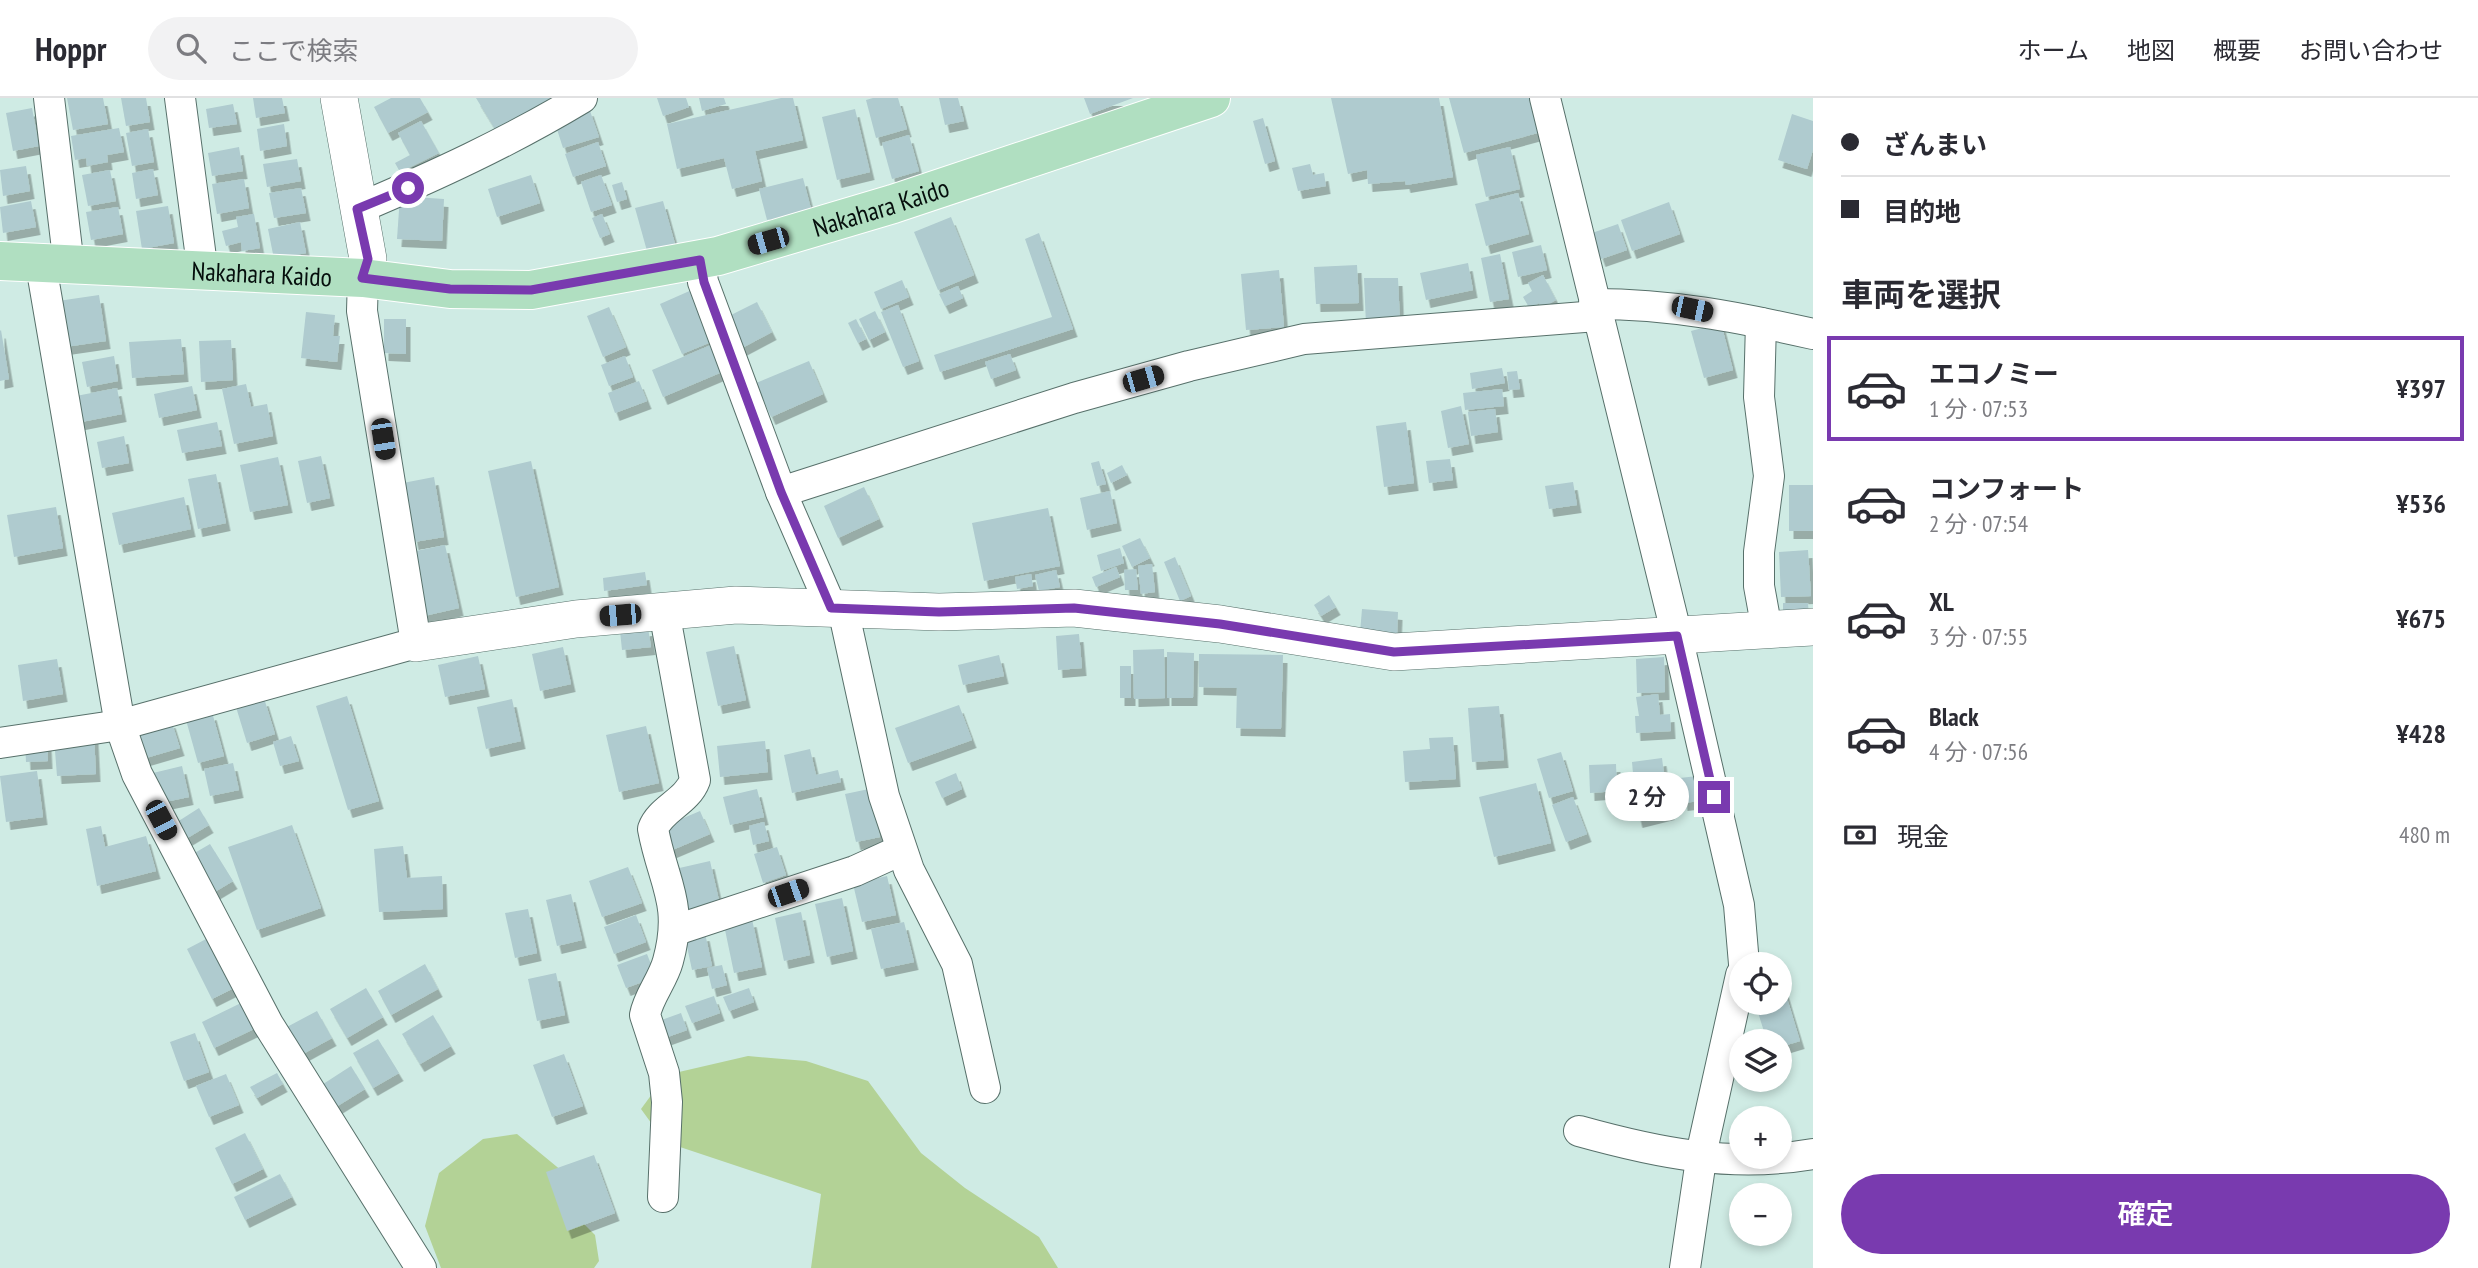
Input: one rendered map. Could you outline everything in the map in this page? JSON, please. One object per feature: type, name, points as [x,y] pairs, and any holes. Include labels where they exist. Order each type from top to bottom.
[{"type":"main road","name":"Nakahara Kaido","points":[[0,261],[203,273],[362,278],[450,289],[531,290],[700,260],[906,200],[1211,98]]},
{"type":"street","points":[[49,98],[56,265],[43,277],[120,725],[137,774],[268,1024],[421,1268]]},
{"type":"street","points":[[180,98],[203,273]]},
{"type":"street","points":[[339,98],[368,259],[362,278],[362,311],[415,643]]},
{"type":"street","points":[[357,209],[459,166],[511,140],[582,98]]},
{"type":"street","points":[[1545,98],[1677,636],[1739,905],[1743,952]]},
{"type":"street","points":[[700,260],[704,282],[781,492],[837,609],[868,734],[901,850],[957,964],[985,1088]]},
{"type":"street","points":[[781,492],[1048,406],[1189,366],[1304,339],[1644,304],[1692,309],[1813,334]]},
{"type":"street","points":[[1761,323],[1760,408],[1769,475],[1760,542],[1759,586],[1766,630]]},
{"type":"street","points":[[0,743],[120,725],[415,643],[576,619],[736,605],[939,612],[1074,608],[1220,624],[1394,652],[1813,627]]},
{"type":"street","points":[[663,1197],[667,1102],[664,1073],[645,1015],[646,1006],[660,985],[676,930],[674,904],[653,829],[655,822],[691,791],[694,768],[664,611]]},
{"type":"street","points":[[676,930],[855,871],[901,850]]},
{"type":"street","points":[[1685,1268],[1701,1159],[1732,1015]]},
{"type":"street","points":[[1579,1131],[1645,1149],[1701,1159],[1774,1159],[1813,1154]]},
{"type":"green space","points":[[748,1056],[806,1061],[868,1081],[921,1153],[965,1188],[1039,1237],[1058,1268],[811,1268],[821,1194],[665,1142],[641,1109],[666,1075]]},
{"type":"green space","points":[[517,1134],[562,1171],[570,1210],[595,1235],[599,1261],[594,1268],[441,1268],[425,1226],[439,1173],[483,1139]]},
{"type":"building","points":[[67,98],[103,98],[108,124],[73,130]]},
{"type":"building","points":[[121,98],[146,98],[150,122],[126,126]]},
{"type":"building","points":[[253,98],[282,98],[285,113],[256,118]]},
{"type":"building","points":[[391,98],[420,98],[428,112],[388,133],[374,107]]},
{"type":"building","points":[[476,98],[557,98],[498,134]]},
{"type":"building","points":[[657,98],[686,98],[689,107],[663,116]]},
{"type":"building","points":[[699,98],[724,98],[726,104],[702,111]]},
{"type":"building","points":[[781,98],[793,98],[803,140],[755,151],[762,181],[732,189],[724,158],[677,169],[667,124]]},
{"type":"building","points":[[898,98],[907,129],[876,138],[866,100]]},
{"type":"building","points":[[939,98],[958,98],[964,121],[945,125]]},
{"type":"building","points":[[1084,98],[1133,98],[1090,114]]},
{"type":"building","points":[[1331,98],[1439,98],[1453,177],[1406,185],[1405,181],[1368,184],[1367,170],[1348,174]]},
{"type":"building","points":[[1449,98],[1536,98],[1545,131],[1464,153]]},
{"type":"building","points":[[233,104],[237,124],[209,128],[206,109]]},
{"type":"building","points":[[32,108],[39,146],[13,151],[6,113]]},
{"type":"building","points":[[589,108],[599,137],[563,148],[554,120]]},
{"type":"building","points":[[855,109],[870,172],[837,180],[822,117]]},
{"type":"building","points":[[1792,114],[1813,121],[1813,150],[1807,169],[1778,160]]},
{"type":"building","points":[[1263,118],[1275,161],[1265,164],[1253,121]]},
{"type":"building","points":[[421,121],[439,153],[400,172],[395,163],[410,155],[398,133]]},
{"type":"building","points":[[284,124],[287,146],[260,151],[257,129]]},
{"type":"building","points":[[119,128],[124,152],[107,155],[108,162],[87,166],[86,158],[75,160],[71,136]]},
{"type":"building","points":[[148,129],[154,162],[132,166],[126,133]]},
{"type":"building","points":[[909,135],[919,171],[892,179],[882,143]]},
{"type":"building","points":[[598,142],[606,166],[573,177],[565,154]]},
{"type":"building","points":[[239,147],[243,171],[212,176],[208,153]]},
{"type":"building","points":[[1510,147],[1520,189],[1486,197],[1476,155]]},
{"type":"building","points":[[297,159],[301,181],[267,187],[263,164]]},
{"type":"building","points":[[1310,164],[1313,175],[1324,173],[1326,186],[1298,191],[1292,168]]},
{"type":"building","points":[[26,166],[30,191],[3,196],[0,170]]},
{"type":"building","points":[[153,169],[158,195],[136,199],[132,173]]},
{"type":"building","points":[[110,170],[116,201],[88,206],[82,175]]},
{"type":"building","points":[[531,175],[540,203],[497,217],[488,189]]},
{"type":"building","points":[[601,175],[612,205],[591,212],[581,182]]},
{"type":"building","points":[[803,178],[811,209],[767,220],[759,189]]},
{"type":"building","points":[[244,179],[249,208],[217,214],[212,184]]},
{"type":"building","points":[[622,182],[627,199],[617,202],[612,185]]},
{"type":"building","points":[[301,188],[306,213],[274,218],[269,193]]},
{"type":"building","points":[[1518,193],[1529,234],[1486,246],[1475,204]]},
{"type":"building","points":[[400,196],[444,199],[442,241],[397,239]]},
{"type":"building","points":[[31,201],[36,227],[3,233],[0,207]]},
{"type":"building","points":[[663,201],[675,244],[647,251],[635,208]]},
{"type":"building","points":[[1669,202],[1680,234],[1632,251],[1621,220]]},
{"type":"building","points":[[168,206],[174,243],[142,249],[136,211]]},
{"type":"building","points":[[118,207],[123,234],[91,240],[86,212]]},
{"type":"building","points":[[254,214],[260,248],[242,251],[241,242],[226,246],[222,231],[238,227],[236,217]]},
{"type":"building","points":[[602,214],[610,234],[600,238],[592,218]]},
{"type":"building","points":[[951,217],[974,275],[938,290],[914,232]]},
{"type":"building","points":[[300,222],[306,253],[274,259],[268,229]]},
{"type":"building","points":[[1618,224],[1627,250],[1601,259],[1592,233]]},
{"type":"building","points":[[1039,233],[1073,329],[940,372],[934,355],[1052,317],[1025,239]]},
{"type":"building","points":[[1541,245],[1547,270],[1518,277],[1512,252]]},
{"type":"building","points":[[1500,254],[1509,299],[1490,302],[1481,258]]},
{"type":"building","points":[[1468,263],[1473,290],[1426,300],[1420,273]]},
{"type":"building","points":[[1357,265],[1359,303],[1316,304],[1314,267]]},
{"type":"building","points":[[1279,270],[1284,327],[1246,330],[1241,274]]},
{"type":"building","points":[[1543,275],[1556,300],[1541,308],[1539,303],[1530,309],[1523,297],[1532,291],[1528,283]]},
{"type":"building","points":[[1364,278],[1398,278],[1400,324],[1366,325]]},
{"type":"building","points":[[902,280],[909,297],[881,309],[874,292]]},
{"type":"building","points":[[958,286],[963,298],[945,306],[939,294]]},
{"type":"building","points":[[694,289],[716,340],[682,354],[660,304]]},
{"type":"building","points":[[99,295],[106,341],[65,347],[58,301]]},
{"type":"building","points":[[757,302],[772,332],[740,349],[725,318]]},
{"type":"building","points":[[898,305],[919,361],[903,367],[881,312]]},
{"type":"building","points":[[609,307],[626,347],[603,357],[587,316]]},
{"type":"building","points":[[875,311],[885,332],[869,340],[859,319]]},
{"type":"building","points":[[306,312],[335,315],[333,336],[340,336],[337,362],[301,358]]},
{"type":"building","points":[[384,319],[406,319],[406,354],[384,353]]},
{"type":"building","points":[[856,319],[866,339],[858,343],[848,323]]},
{"type":"building","points":[[1721,323],[1733,370],[1704,378],[1691,331]]},
{"type":"building","points":[[0,331],[9,379],[0,381]]},
{"type":"building","points":[[181,339],[184,374],[132,378],[129,342]]},
{"type":"building","points":[[231,340],[233,380],[201,382],[199,341]]},
{"type":"building","points":[[711,345],[722,372],[663,397],[652,370]]},
{"type":"building","points":[[1010,354],[1016,370],[991,379],[985,362]]},
{"type":"building","points":[[114,356],[118,381],[87,387],[82,362]]},
{"type":"building","points":[[625,356],[633,377],[609,386],[601,365]]},
{"type":"building","points":[[809,361],[823,394],[771,417],[756,383]]},
{"type":"building","points":[[1502,368],[1505,383],[1472,389],[1470,373]]},
{"type":"building","points":[[1517,371],[1520,389],[1509,390],[1507,372]]},
{"type":"building","points":[[639,381],[647,401],[615,413],[608,393]]},
{"type":"building","points":[[246,384],[251,407],[267,404],[273,436],[234,444],[222,389]]},
{"type":"building","points":[[192,386],[197,410],[159,418],[154,394]]},
{"type":"building","points":[[117,388],[122,414],[76,423],[71,397]]},
{"type":"building","points":[[1502,389],[1504,406],[1465,410],[1463,393]]},
{"type":"building","points":[[1461,406],[1469,444],[1448,448],[1441,411]]},
{"type":"building","points":[[1495,409],[1498,432],[1471,436],[1468,412]]},
{"type":"building","points":[[217,422],[222,446],[182,453],[177,430]]},
{"type":"building","points":[[1406,422],[1414,483],[1384,487],[1376,426]]},
{"type":"building","points":[[124,436],[129,463],[102,468],[97,442]]},
{"type":"building","points":[[321,456],[330,498],[307,503],[298,461]]},
{"type":"building","points":[[278,457],[288,505],[250,512],[240,465]]},
{"type":"building","points":[[1450,459],[1453,480],[1429,483],[1426,461]]},
{"type":"building","points":[[531,461],[559,587],[516,597],[488,471]]},
{"type":"building","points":[[1099,461],[1106,484],[1097,486],[1091,463]]},
{"type":"building","points":[[1122,465],[1127,475],[1111,483],[1107,473]]},
{"type":"building","points":[[216,474],[226,523],[198,529],[188,479]]},
{"type":"building","points":[[434,477],[444,537],[414,542],[403,483]]},
{"type":"building","points":[[1573,482],[1577,505],[1549,509],[1545,486]]},
{"type":"building","points":[[1789,485],[1813,485],[1813,531],[1789,531]]},
{"type":"building","points":[[864,487],[879,519],[838,538],[824,506]]},
{"type":"building","points":[[1110,491],[1117,523],[1087,530],[1080,498]]},
{"type":"building","points":[[184,497],[191,529],[119,545],[112,513]]},
{"type":"building","points":[[56,507],[63,548],[14,557],[7,515]]},
{"type":"building","points":[[1048,508],[1060,566],[984,581],[972,523]]},
{"type":"building","points":[[1140,538],[1150,558],[1132,567],[1122,546]]},
{"type":"building","points":[[445,545],[459,608],[424,616],[411,552]]},
{"type":"building","points":[[1120,548],[1124,563],[1101,571],[1097,555]]},
{"type":"building","points":[[1808,550],[1811,596],[1781,597],[1779,552]]},
{"type":"building","points":[[1175,557],[1191,596],[1180,601],[1164,562]]},
{"type":"building","points":[[1152,564],[1155,592],[1141,594],[1138,566]]},
{"type":"building","points":[[1116,567],[1120,577],[1096,587],[1092,577]]},
{"type":"building","points":[[1136,569],[1138,590],[1125,590],[1124,570]]},
{"type":"building","points":[[1056,570],[1060,587],[1039,591],[1035,575]]},
{"type":"building","points":[[645,572],[647,585],[604,591],[603,578]]},
{"type":"building","points":[[1031,574],[1033,586],[1017,589],[1015,577]]},
{"type":"building","points":[[1329,595],[1336,607],[1321,616],[1314,605]]},
{"type":"building","points":[[1783,603],[1808,603],[1809,619],[1783,620]]},
{"type":"building","points":[[1362,609],[1398,612],[1397,635],[1360,633]]},
{"type":"building","points":[[648,628],[651,647],[622,650],[620,631]]},
{"type":"building","points":[[1079,634],[1082,668],[1058,670],[1056,636]]},
{"type":"building","points":[[734,646],[746,700],[718,706],[706,652]]},
{"type":"building","points":[[563,647],[571,684],[540,691],[532,654]]},
{"type":"building","points":[[1164,649],[1165,698],[1134,699],[1133,650]]},
{"type":"building","points":[[1167,652],[1194,653],[1193,698],[1167,698]]},
{"type":"building","points":[[1199,654],[1283,655],[1281,729],[1236,728],[1237,688],[1199,687]]},
{"type":"building","points":[[999,655],[1004,676],[963,685],[958,665]]},
{"type":"building","points":[[478,656],[485,689],[445,697],[438,665]]},
{"type":"building","points":[[1664,657],[1665,692],[1637,693],[1636,659]]},
{"type":"building","points":[[57,659],[63,694],[23,701],[18,665]]},
{"type":"building","points":[[1120,666],[1131,666],[1131,698],[1120,698]]},
{"type":"building","points":[[1658,694],[1660,715],[1670,714],[1671,731],[1636,733],[1635,716],[1639,716],[1636,697]]},
{"type":"building","points":[[347,696],[379,801],[348,810],[316,706]]},
{"type":"building","points":[[264,698],[275,734],[247,743],[236,707]]},
{"type":"building","points":[[512,699],[521,741],[486,749],[477,707]]},
{"type":"building","points":[[959,705],[972,740],[908,763],[895,728]]},
{"type":"building","points":[[1499,706],[1504,760],[1472,762],[1468,708]]},
{"type":"building","points":[[212,712],[224,756],[198,763],[186,720]]},
{"type":"building","points":[[171,720],[180,748],[139,760],[132,731]]},
{"type":"building","points":[[646,726],[659,783],[619,792],[606,735]]},
{"type":"building","points":[[94,736],[96,774],[57,776],[54,738]]},
{"type":"building","points":[[291,736],[299,761],[280,766],[273,742]]},
{"type":"building","points":[[1453,737],[1456,779],[1405,782],[1403,751],[1430,749],[1429,738]]},
{"type":"building","points":[[47,741],[48,761],[26,762],[25,742]]},
{"type":"building","points":[[765,741],[768,772],[720,777],[717,746]]},
{"type":"building","points":[[810,749],[816,775],[838,770],[841,782],[792,793],[784,755]]},
{"type":"building","points":[[1561,752],[1573,791],[1549,798],[1537,759]]},
{"type":"building","points":[[1662,758],[1665,782],[1634,785],[1632,762]]},
{"type":"building","points":[[233,763],[239,790],[210,796],[204,769]]},
{"type":"building","points":[[1616,764],[1617,791],[1590,793],[1589,765]]},
{"type":"building","points":[[182,766],[189,797],[160,803],[153,773]]},
{"type":"building","points":[[37,771],[43,817],[6,822],[0,776]]},
{"type":"building","points":[[956,773],[962,789],[942,798],[935,782]]},
{"type":"building","points":[[1697,776],[1700,801],[1683,803],[1680,778]]},
{"type":"building","points":[[1536,783],[1551,843],[1494,857],[1479,797]]},
{"type":"building","points":[[1663,787],[1670,812],[1638,820],[1632,795]]},
{"type":"building","points":[[757,789],[764,817],[730,825],[723,797]]},
{"type":"building","points":[[869,789],[880,837],[856,842],[845,794]]},
{"type":"building","points":[[1573,797],[1587,834],[1566,842],[1552,805]]},
{"type":"building","points":[[199,808],[209,825],[184,840],[174,824]]},
{"type":"building","points":[[700,811],[710,834],[670,851],[660,828]]},
{"type":"building","points":[[764,822],[769,841],[753,845],[749,826]]},
{"type":"building","points":[[292,825],[321,908],[257,930],[228,847]]},
{"type":"building","points":[[101,826],[105,847],[146,836],[156,871],[97,886],[86,829]]},
{"type":"building","points":[[210,844],[233,881],[208,896],[186,858]]},
{"type":"building","points":[[403,846],[407,878],[442,876],[443,909],[379,912],[374,849]]},
{"type":"building","points":[[777,847],[786,875],[763,883],[754,854]]},
{"type":"building","points":[[710,861],[720,905],[685,913],[675,869]]},
{"type":"building","points":[[628,867],[642,903],[602,917],[589,881]]},
{"type":"building","points":[[887,876],[896,915],[862,922],[853,884]]},
{"type":"building","points":[[571,894],[582,940],[557,946],[546,900]]},
{"type":"building","points":[[842,898],[853,951],[827,957],[815,904]]},
{"type":"building","points":[[528,909],[537,953],[515,958],[505,913]]},
{"type":"building","points":[[801,912],[810,955],[784,961],[775,918]]},
{"type":"building","points":[[636,915],[646,942],[614,954],[604,927]]},
{"type":"building","points":[[752,919],[762,967],[734,973],[724,925]]},
{"type":"building","points":[[904,922],[914,962],[881,969],[871,929]]},
{"type":"building","points":[[705,933],[712,966],[692,970],[685,937]]},
{"type":"building","points":[[210,937],[236,987],[212,999],[187,949]]},
{"type":"building","points":[[647,954],[656,977],[626,988],[617,965]]},
{"type":"building","points":[[425,964],[438,989],[391,1015],[378,991]]},
{"type":"building","points":[[722,965],[727,985],[712,989],[707,968]]},
{"type":"building","points":[[556,973],[565,1015],[537,1021],[528,979]]},
{"type":"building","points":[[366,988],[383,1017],[347,1038],[330,1009]]},
{"type":"building","points":[[749,988],[754,1002],[729,1011],[723,997]]},
{"type":"building","points":[[714,996],[720,1013],[692,1023],[685,1006]]},
{"type":"building","points":[[241,1003],[254,1029],[214,1048],[202,1022]]},
{"type":"building","points":[[317,1011],[332,1038],[301,1055],[285,1028]]},
{"type":"building","points":[[681,1013],[687,1030],[662,1039],[656,1022]]},
{"type":"building","points":[[433,1015],[451,1046],[420,1064],[402,1034]]},
{"type":"building","points":[[1759,1015],[1792,1015],[1800,1041],[1792,1043],[1792,1029],[1763,1029]]},
{"type":"building","points":[[195,1033],[209,1072],[184,1081],[170,1042]]},
{"type":"building","points":[[378,1039],[399,1073],[373,1088],[353,1053]]},
{"type":"building","points":[[564,1054],[583,1106],[552,1117],[533,1065]]},
{"type":"building","points":[[351,1066],[365,1089],[331,1110],[317,1088]]},
{"type":"building","points":[[277,1073],[283,1084],[257,1098],[250,1087]]},
{"type":"building","points":[[226,1074],[239,1105],[209,1117],[196,1086]]},
{"type":"building","points":[[245,1133],[263,1169],[232,1184],[215,1148]]},
{"type":"building","points":[[594,1155],[615,1213],[567,1231],[546,1172]]},
{"type":"building","points":[[280,1174],[292,1197],[245,1220],[234,1197]]},
{"type":"route","points":[[408,188],[357,209],[368,259],[362,278],[450,289],[531,290],[700,260],[704,282],[781,492],[831,608],[939,612],[1074,608],[1220,624],[1394,652],[1677,636],[1714,797]]}]
